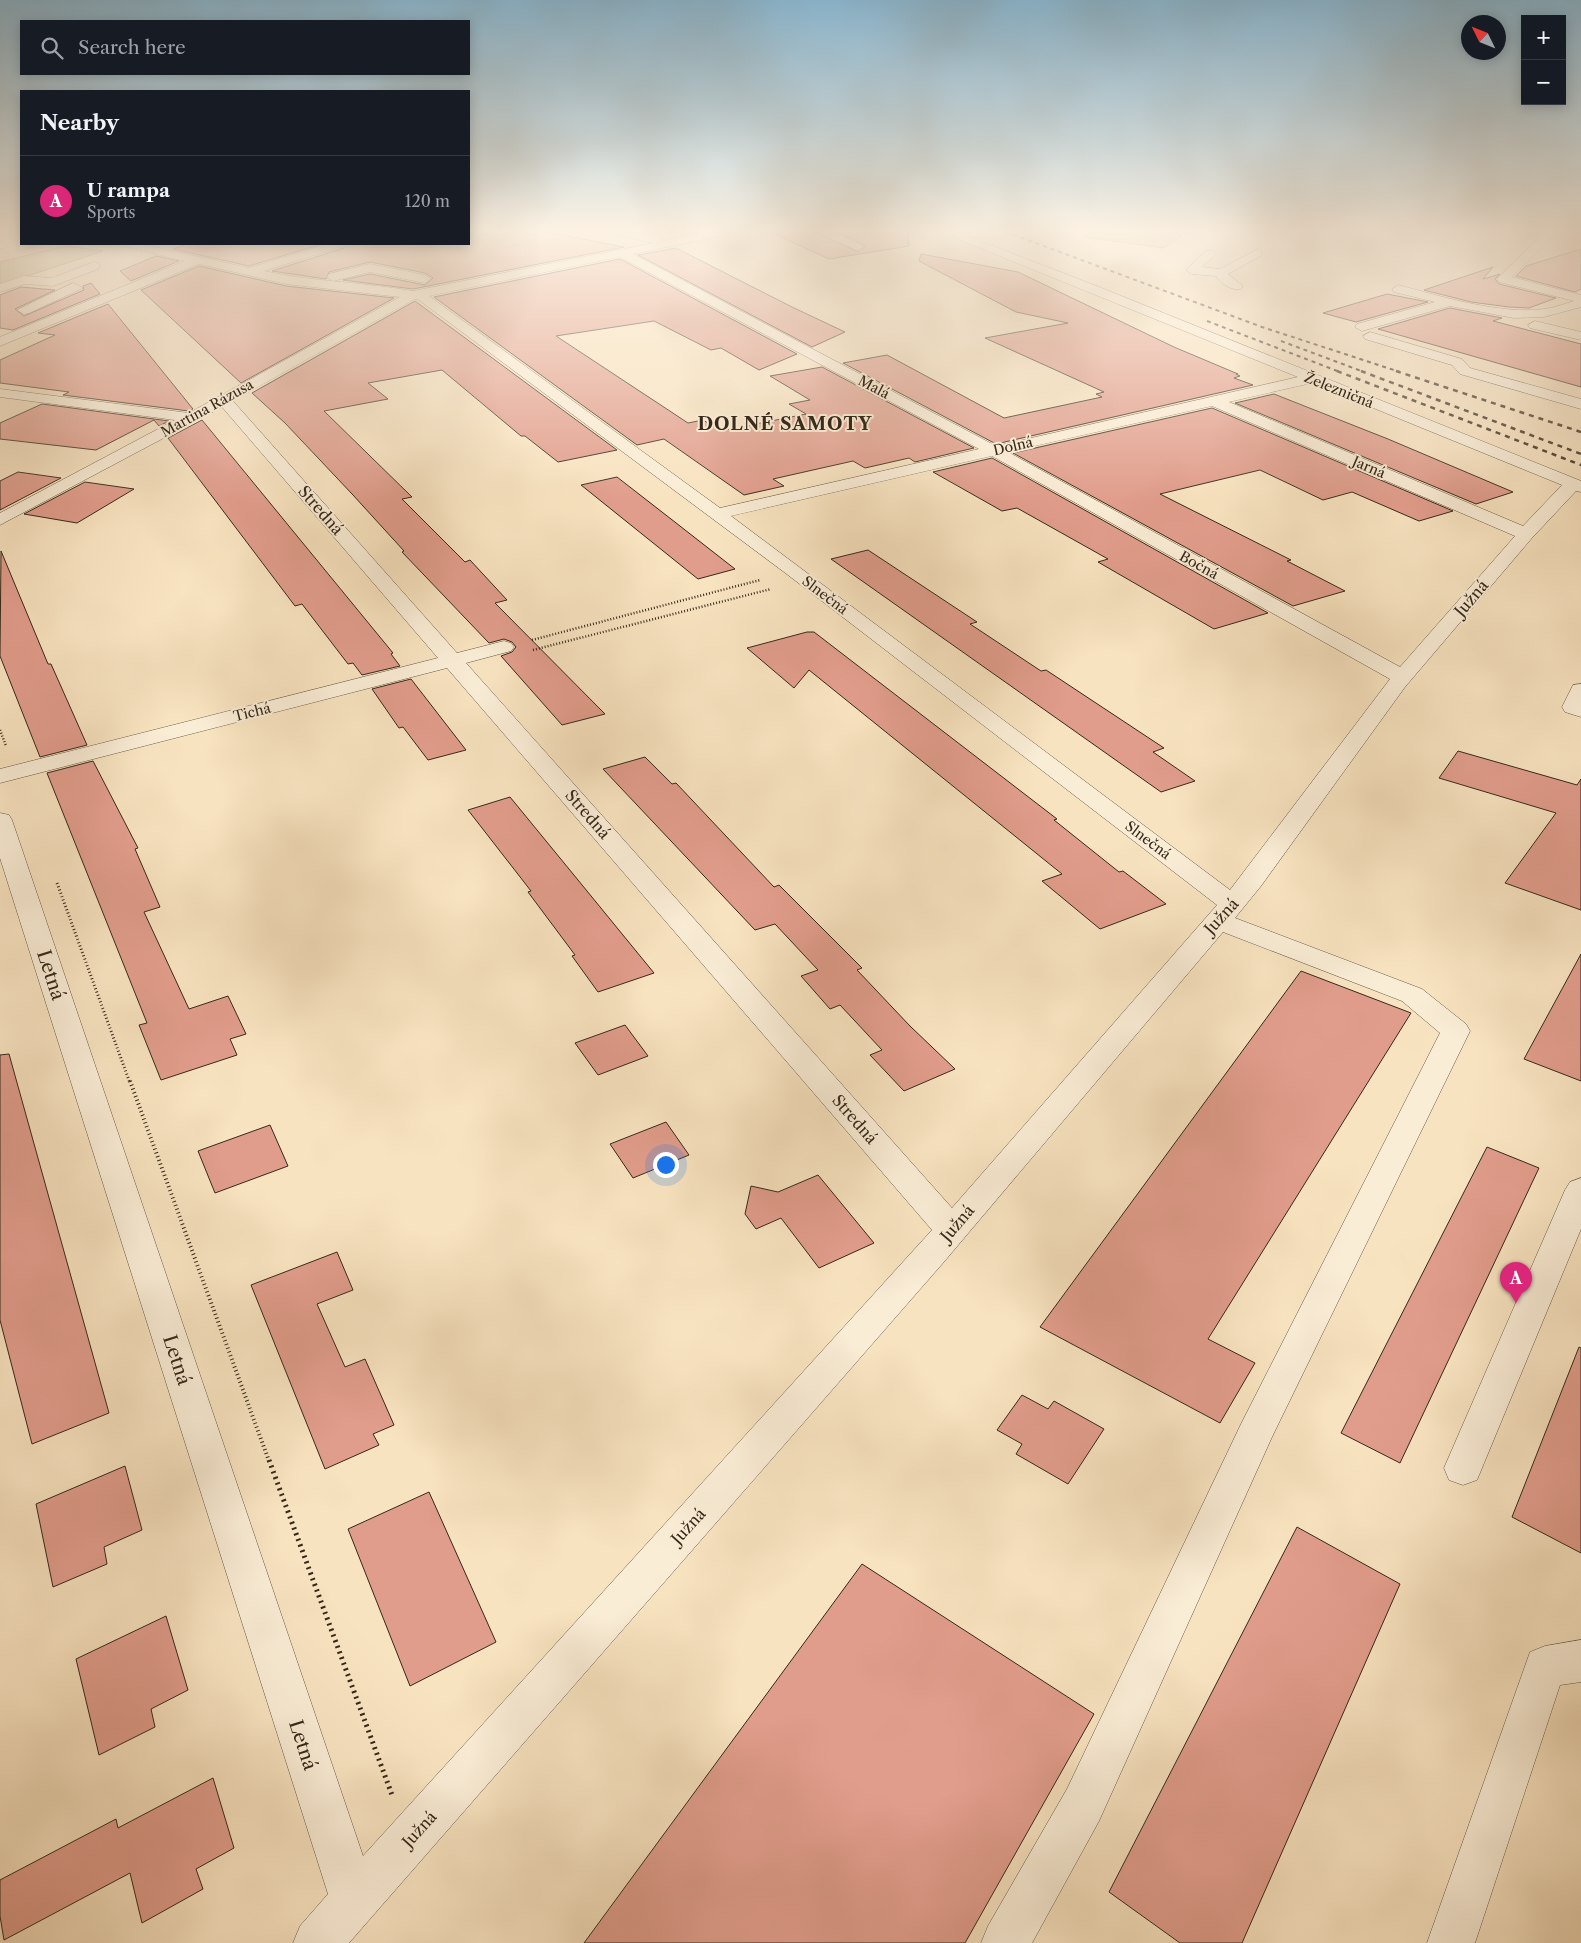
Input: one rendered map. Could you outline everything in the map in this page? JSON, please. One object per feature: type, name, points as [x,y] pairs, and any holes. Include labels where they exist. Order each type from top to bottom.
[{"type":"street","points":[[0,342],[54,320]]},
{"type":"street","name":"Martina Rázusa","points":[[0,520],[192,418],[369,320]]},
{"type":"street","name":"Slnečná","points":[[454,320],[795,572],[1224,912],[1412,995],[1456,1030],[1254,1435],[1083,1805],[1005,1943]]},
{"type":"street","name":"Malá","points":[[748,320],[994,450]]},
{"type":"street","name":"Železničná","points":[[1167,320],[1577,485]]},
{"type":"street","points":[[1401,320],[1366,332],[1457,362],[1465,371],[1581,404]]},
{"type":"street","points":[[1535,325],[1581,336]]},
{"type":"street","name":"Dolná","points":[[716,514],[1310,379]]},
{"type":"street","points":[[0,393],[192,418]]},
{"type":"street","name":"Stredná","points":[[224,400],[951,1229]]},
{"type":"street","name":"Jarná","points":[[1212,400],[1526,534]]},
{"type":"street","name":"Bočná","points":[[994,450],[1404,678]]},
{"type":"street","name":"Južná","points":[[317,1943],[951,1229],[1252,881],[1404,678],[1526,534],[1577,485]]},
{"type":"street","name":"Tichá","points":[[8,774],[504,647]]},
{"type":"street","points":[[1581,690],[1573,707],[1581,710]]},
{"type":"street","name":"Letná","points":[[0,820],[354,1900]]},
{"type":"street","points":[[1463,1468],[1581,1190]]},
{"type":"street","points":[[1451,1943],[1545,1667],[1581,1661]]},
{"type":"path","points":[[504,647],[795,572]]},
{"type":"path","points":[[528,651],[774,588]]},
{"type":"path","points":[[0,730],[8,774]]},
{"type":"path","points":[[54,874],[408,1840]]},
{"type":"building","points":[[0,320],[38,320],[13,330],[0,328]]},
{"type":"building","points":[[70,320],[121,320],[193,409],[189,411],[63,395],[69,392],[0,383],[0,360],[55,335],[38,333]]},
{"type":"building","points":[[173,320],[355,320],[241,383]]},
{"type":"building","points":[[382,320],[440,320],[617,450],[558,462],[525,436],[521,436],[442,370],[368,383],[388,399],[324,411],[412,497],[402,499],[465,562],[470,560],[507,600],[495,603],[605,714],[562,725],[501,656],[512,652],[516,647],[512,642],[504,639],[489,643],[402,552],[404,551],[285,423],[252,393]]},
{"type":"building","points":[[465,320],[733,320],[797,354],[759,370],[721,348],[711,350],[654,321],[556,336],[688,423],[703,420],[721,431],[806,414],[789,404],[810,400],[770,376],[822,367],[974,448],[915,462],[909,458],[865,468],[853,461],[773,479],[784,486],[744,495],[664,439],[637,445]]},
{"type":"building","points":[[760,320],[819,320],[845,332],[812,347]]},
{"type":"building","points":[[1052,320],[1117,320],[1174,347],[1238,374],[1236,374],[1240,376],[1234,378],[1253,385],[996,444],[843,363],[887,355],[1004,418],[1102,397],[1096,394],[1104,392],[985,338],[1068,323]]},
{"type":"building","points":[[1347,320],[1364,320],[1356,322]]},
{"type":"building","points":[[1410,320],[1497,320],[1493,321],[1581,344],[1581,387],[1378,329]]},
{"type":"building","points":[[1274,394],[1388,439],[1513,492],[1476,504],[1235,403]]},
{"type":"building","points":[[42,404],[169,421],[159,426],[154,420],[96,450],[0,439],[0,423]]},
{"type":"building","points":[[1212,408],[1453,511],[1419,521],[1352,492],[1323,500],[1260,470],[1160,494],[1291,560],[1287,561],[1345,591],[1293,606],[1013,453]]},
{"type":"building","points":[[202,420],[393,653],[391,654],[400,666],[362,675],[353,663],[348,664],[302,604],[295,606],[168,438]]},
{"type":"building","points":[[992,458],[1268,613],[1214,629],[1098,562],[1108,559],[1017,508],[1002,511],[933,472]]},
{"type":"building","points":[[18,472],[61,478],[0,510],[0,481]]},
{"type":"building","points":[[617,477],[735,569],[698,579],[581,485]]},
{"type":"building","points":[[85,482],[134,489],[77,523],[24,514]]},
{"type":"building","points":[[868,550],[977,622],[970,624],[1041,671],[1046,670],[1164,748],[1153,752],[1195,781],[1161,792],[831,559]]},
{"type":"building","points":[[1,551],[48,664],[51,664],[87,745],[40,757],[0,656]]},
{"type":"building","points":[[807,632],[814,632],[1057,819],[1054,820],[1119,872],[1123,871],[1166,904],[1100,929],[1042,881],[1062,874],[809,670],[794,688],[747,648]]},
{"type":"building","points":[[411,679],[466,750],[428,760],[403,727],[399,728],[372,689]]},
{"type":"building","points":[[1458,751],[1577,785],[1581,779],[1581,910],[1505,883],[1556,813],[1439,778]]},
{"type":"building","points":[[645,757],[672,784],[676,783],[774,887],[779,885],[862,968],[857,970],[910,1026],[955,1069],[904,1091],[870,1055],[882,1050],[840,1005],[830,1009],[801,976],[818,970],[775,924],[755,930],[603,769]]},
{"type":"building","points":[[93,761],[138,848],[135,849],[160,907],[144,912],[189,1009],[228,996],[246,1034],[230,1039],[237,1055],[161,1080],[139,1025],[147,1023],[47,773]]},
{"type":"building","points":[[510,797],[654,973],[598,992],[572,956],[575,955],[528,892],[531,891],[468,810]]},
{"type":"building","points":[[1581,954],[1581,1081],[1524,1059]]},
{"type":"building","points":[[1301,971],[1411,1013],[1208,1339],[1255,1363],[1220,1423],[1040,1327]]},
{"type":"building","points":[[625,1025],[648,1056],[598,1075],[575,1043]]},
{"type":"building","points":[[9,1054],[109,1413],[32,1444],[0,1320],[0,1055]]},
{"type":"building","points":[[666,1122],[689,1155],[633,1178],[610,1144]]},
{"type":"building","points":[[270,1125],[288,1166],[215,1193],[198,1151]]},
{"type":"building","points":[[1487,1147],[1539,1168],[1400,1463],[1341,1433]]},
{"type":"building","points":[[818,1175],[874,1243],[819,1268],[781,1218],[756,1229],[745,1214],[751,1186],[778,1192]]},
{"type":"building","points":[[337,1252],[353,1290],[317,1304],[345,1367],[365,1359],[394,1425],[373,1434],[379,1445],[325,1469],[251,1285]]},
{"type":"building","points":[[1579,1347],[1581,1348],[1581,1553],[1512,1517]]},
{"type":"building","points":[[1022,1395],[1048,1409],[1054,1401],[1104,1429],[1068,1484],[1016,1454],[1022,1444],[997,1430]]},
{"type":"building","points":[[125,1466],[142,1530],[104,1547],[107,1564],[53,1587],[36,1504]]},
{"type":"building","points":[[429,1492],[496,1642],[410,1686],[348,1529]]},
{"type":"building","points":[[1297,1527],[1400,1584],[1242,1943],[1180,1943],[1109,1892]]},
{"type":"building","points":[[862,1564],[1094,1714],[965,1943],[584,1943]]},
{"type":"building","points":[[166,1616],[188,1690],[151,1709],[155,1727],[99,1755],[76,1659]]},
{"type":"building","points":[[213,1778],[234,1848],[196,1869],[203,1889],[142,1923],[130,1873],[4,1940],[0,1916],[0,1880],[116,1819],[118,1828]]},
{"type":"railway","points":[[1242,320],[1400,372]]},
{"type":"railway","points":[[1207,321],[1340,372]]},
{"type":"railway","points":[[1281,341],[1364,372]]},
{"type":"railway","points":[[1337,371],[1581,465]]},
{"type":"railway","points":[[1361,371],[1581,454]]},
{"type":"railway","points":[[1396,371],[1581,432]]},
{"type":"place","name":"U rampa","points":[[1516,1303]]},
{"type":"district","name":"DOLNÉ SAMOTY","points":[[785,424]]}]
